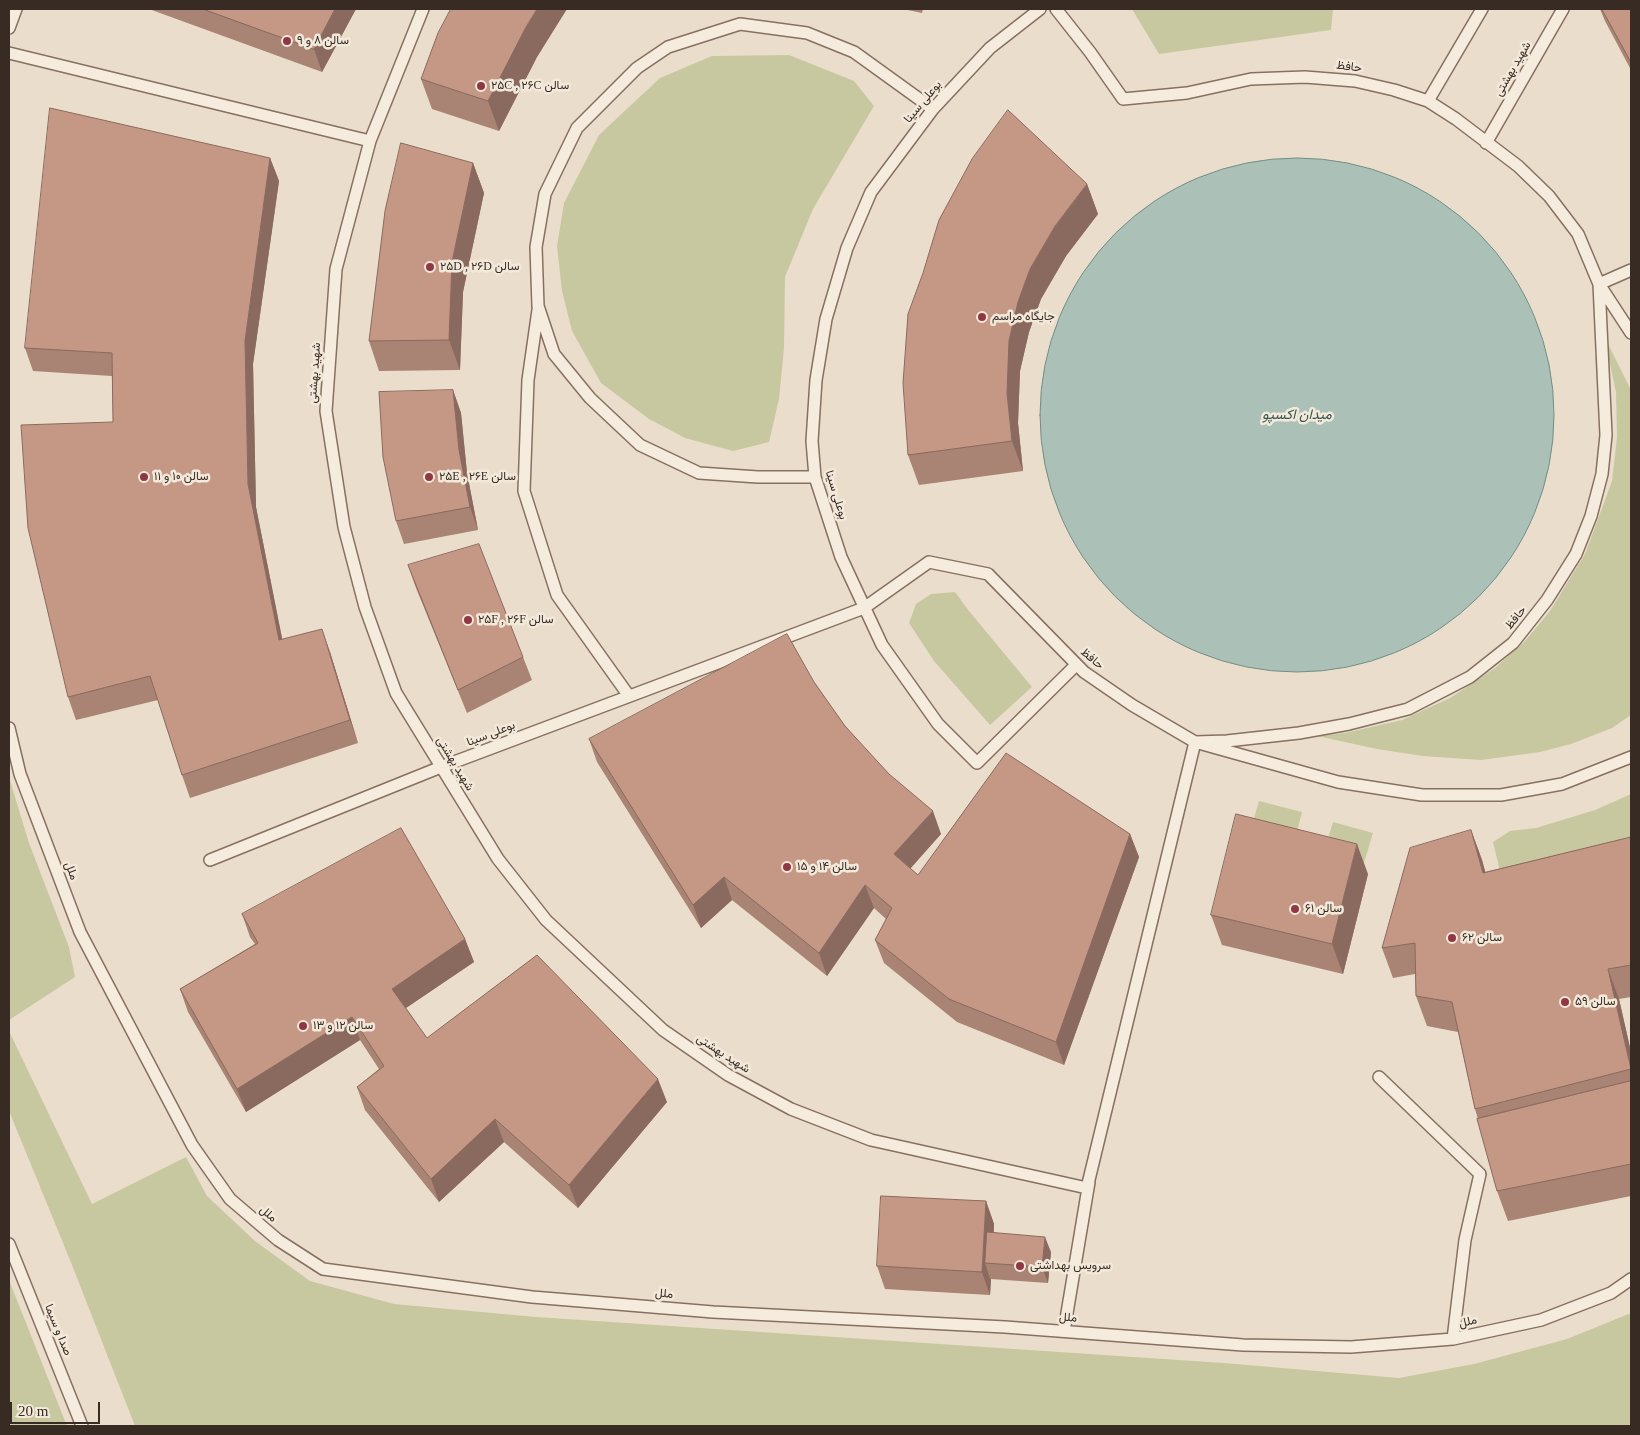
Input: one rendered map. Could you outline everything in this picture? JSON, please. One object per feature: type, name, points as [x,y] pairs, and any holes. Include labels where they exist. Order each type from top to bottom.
[{"type":"lane","points":[[9,28],[16,9]]},
{"type":"lane","name":"شهید بهشتی","points":[[423,9],[370,141],[336,269],[326,411],[344,527],[365,607],[396,693],[498,859],[546,920],[663,1030],[728,1075],[791,1109],[871,1140],[1088,1185]]},
{"type":"lane","name":"بوعلی سینا","points":[[210,860],[441,767],[864,608],[842,557],[815,477],[812,441],[816,380],[826,319],[847,248],[871,192],[933,108],[990,48],[1040,9]]},
{"type":"lane","name":"حافظ","points":[[1056,9],[1124,99],[1187,93],[1251,79],[1305,77],[1355,81],[1394,90],[1428,101],[1456,119],[1518,166],[1549,196],[1578,234],[1599,284],[1631,333]]},
{"type":"lane","points":[[1428,101],[1482,9]]},
{"type":"lane","name":"شهید بهشتی","points":[[1486,143],[1564,9]]},
{"type":"lane","points":[[629,696],[557,595],[524,491],[528,380],[538,306],[536,247],[545,194],[577,128],[637,68],[668,47],[740,24],[806,33],[854,52],[933,108]]},
{"type":"lane","points":[[9,53],[370,141]]},
{"type":"lane","points":[[1599,284],[1631,270]]},
{"type":"lane","name":"حافظ","points":[[1195,742],[1227,741],[1299,733],[1349,724],[1408,709],[1470,678],[1513,643],[1548,600],[1576,554],[1591,516],[1602,474],[1606,435],[1599,284]]},
{"type":"lane","points":[[538,306],[554,354],[590,398],[640,445],[700,473],[758,477],[815,477]]},
{"type":"lane","name":"حافظ","points":[[864,608],[928,562],[988,574],[1084,672],[1132,705],[1195,742],[1338,782],[1422,795],[1501,795],[1562,784],[1631,757]]},
{"type":"lane","points":[[864,608],[882,645],[910,686],[938,724],[977,763],[1076,664]]},
{"type":"lane","name":"ملل","points":[[9,728],[20,774],[80,932],[192,1145],[230,1199],[278,1240],[323,1269],[542,1298],[714,1312],[1005,1327],[1243,1345],[1351,1347],[1454,1339],[1541,1320],[1611,1293],[1631,1278]]},
{"type":"lane","points":[[1064,1331],[1088,1185],[1195,742]]},
{"type":"lane","points":[[1379,1077],[1480,1174],[1465,1240],[1454,1339]]},
{"type":"lane","name":"صدا و سیما","points":[[9,1244],[82,1426]]},
{"type":"green space","points":[[1132,9],[1333,9],[1331,30],[1159,54]]},
{"type":"green space","points":[[789,55],[854,81],[874,106],[813,209],[785,277],[784,348],[779,399],[769,442],[733,451],[685,438],[649,419],[601,383],[572,331],[562,291],[557,246],[564,203],[599,135],[660,78],[712,56]]},
{"type":"green space","points":[[1604,336],[1631,390],[1631,715],[1612,728],[1571,744],[1540,752],[1481,760],[1423,756],[1377,749],[1317,736],[1345,733],[1402,720],[1450,698],[1495,668],[1525,641],[1550,611],[1585,554],[1612,481],[1617,437],[1616,392]]},
{"type":"green space","points":[[955,592],[1032,687],[990,725],[934,661],[909,623],[916,604],[931,594]]},
{"type":"green space","points":[[9,777],[29,843],[69,947],[75,977],[9,1020]]},
{"type":"green space","points":[[1631,794],[1631,862],[1505,892],[1493,842],[1510,831],[1536,828],[1595,810]]},
{"type":"green space","points":[[1259,801],[1302,812],[1293,847],[1249,835]]},
{"type":"green space","points":[[1333,822],[1373,833],[1363,866],[1323,855]]},
{"type":"green space","points":[[9,1031],[92,1204],[186,1157],[207,1196],[255,1241],[310,1281],[394,1304],[536,1317],[1224,1363],[1399,1378],[1474,1364],[1567,1339],[1631,1313],[1631,1426],[135,1426],[9,1111]]},
{"type":"green space","points":[[9,1280],[67,1426],[9,1426]]},
{"type":"water","name":"میدان اکسپو","points":[[1297,158],[1347,163],[1372,169],[1395,178],[1418,188],[1440,201],[1479,233],[1511,272],[1524,294],[1534,317],[1543,340],[1549,365],[1554,415],[1549,465],[1543,490],[1534,513],[1524,536],[1511,558],[1479,597],[1440,629],[1418,642],[1395,652],[1372,661],[1347,667],[1297,672],[1247,667],[1222,661],[1199,652],[1176,642],[1154,629],[1115,597],[1083,558],[1070,536],[1060,513],[1051,490],[1045,465],[1040,415],[1045,365],[1051,340],[1060,317],[1070,294],[1083,272],[1115,233],[1154,201],[1176,188],[1199,178],[1222,169],[1247,163]]},
{"type":"building","points":[[203,9],[335,9],[314,49]]},
{"type":"building","points":[[451,9],[537,9],[488,101],[421,79],[438,33]]},
{"type":"building","points":[[1602,9],[1631,9],[1631,62]]},
{"type":"building","name":"سالن ۱۰ و ۱۱","points":[[50,108],[270,158],[245,341],[248,484],[279,640],[322,629],[350,720],[182,775],[150,676],[68,697],[28,528],[21,425],[113,422],[112,353],[25,348]]},
{"type":"building","name":"جایگاه مراسم","points":[[1008,110],[1087,184],[1055,226],[1030,269],[1018,302],[1009,341],[1007,393],[1012,441],[908,455],[903,383],[908,314],[939,220],[972,159]]},
{"type":"building","name":"۲۵D , ۲۶D سالن","points":[[401,143],[473,163],[452,262],[449,340],[369,341],[385,211]]},
{"type":"building","name":"۲۵E , ۲۶E سالن","points":[[453,390],[459,450],[470,507],[396,521],[383,457],[379,392]]},
{"type":"building","name":"۲۵F , ۲۶F سالن","points":[[479,544],[523,657],[458,690],[408,565]]},
{"type":"building","name":"سالن ۱۴ و ۱۵","points":[[787,634],[814,682],[845,726],[889,774],[933,811],[894,854],[918,875],[1006,753],[1130,834],[1056,1042],[949,999],[875,940],[892,908],[865,885],[819,953],[724,877],[693,905],[589,739]]},
{"type":"building","name":"سالن ۶۱","points":[[1236,814],[1357,844],[1332,944],[1211,915]]},
{"type":"building","name":"سالن ۱۲ و ۱۳","points":[[401,828],[465,939],[392,989],[427,1038],[537,955],[658,1079],[569,1185],[495,1119],[431,1179],[357,1087],[384,1066],[352,1017],[237,1089],[180,989],[258,943],[242,914]]},
{"type":"building","points":[[1471,830],[1483,873],[1631,837],[1631,965],[1608,969],[1631,1069],[1475,1109],[1452,1002],[1416,996],[1415,943],[1382,948],[1410,848]]},
{"type":"building","points":[[1631,1081],[1631,1164],[1497,1191],[1477,1119]]},
{"type":"building","points":[[881,1196],[986,1201],[982,1272],[877,1266]]},
{"type":"building","points":[[987,1232],[1045,1237],[1042,1267],[985,1263]]},
{"type":"place","name":"سالن ۸ و ۹","points":[[287,41]]},
{"type":"place","name":"۲۵C , ۲۶C سالن","points":[[481,86]]},
{"type":"place","name":"۲۵D , ۲۶D سالن","points":[[430,267]]},
{"type":"place","name":"جایگاه مراسم","points":[[982,317]]},
{"type":"place","name":"سالن ۱۰ و ۱۱","points":[[144,477]]},
{"type":"place","name":"۲۵E , ۲۶E سالن","points":[[429,477]]},
{"type":"place","name":"۲۵F , ۲۶F سالن","points":[[468,620]]},
{"type":"place","name":"سالن ۱۴ و ۱۵","points":[[787,867]]},
{"type":"place","name":"سالن ۶۱","points":[[1295,909]]},
{"type":"place","name":"سالن ۶۲","points":[[1452,938]]},
{"type":"place","name":"سالن ۵۹","points":[[1565,1002]]},
{"type":"place","name":"سالن ۱۲ و ۱۳","points":[[303,1026]]},
{"type":"place","name":"سرویس بهداشتی","points":[[1020,1266]]}]
